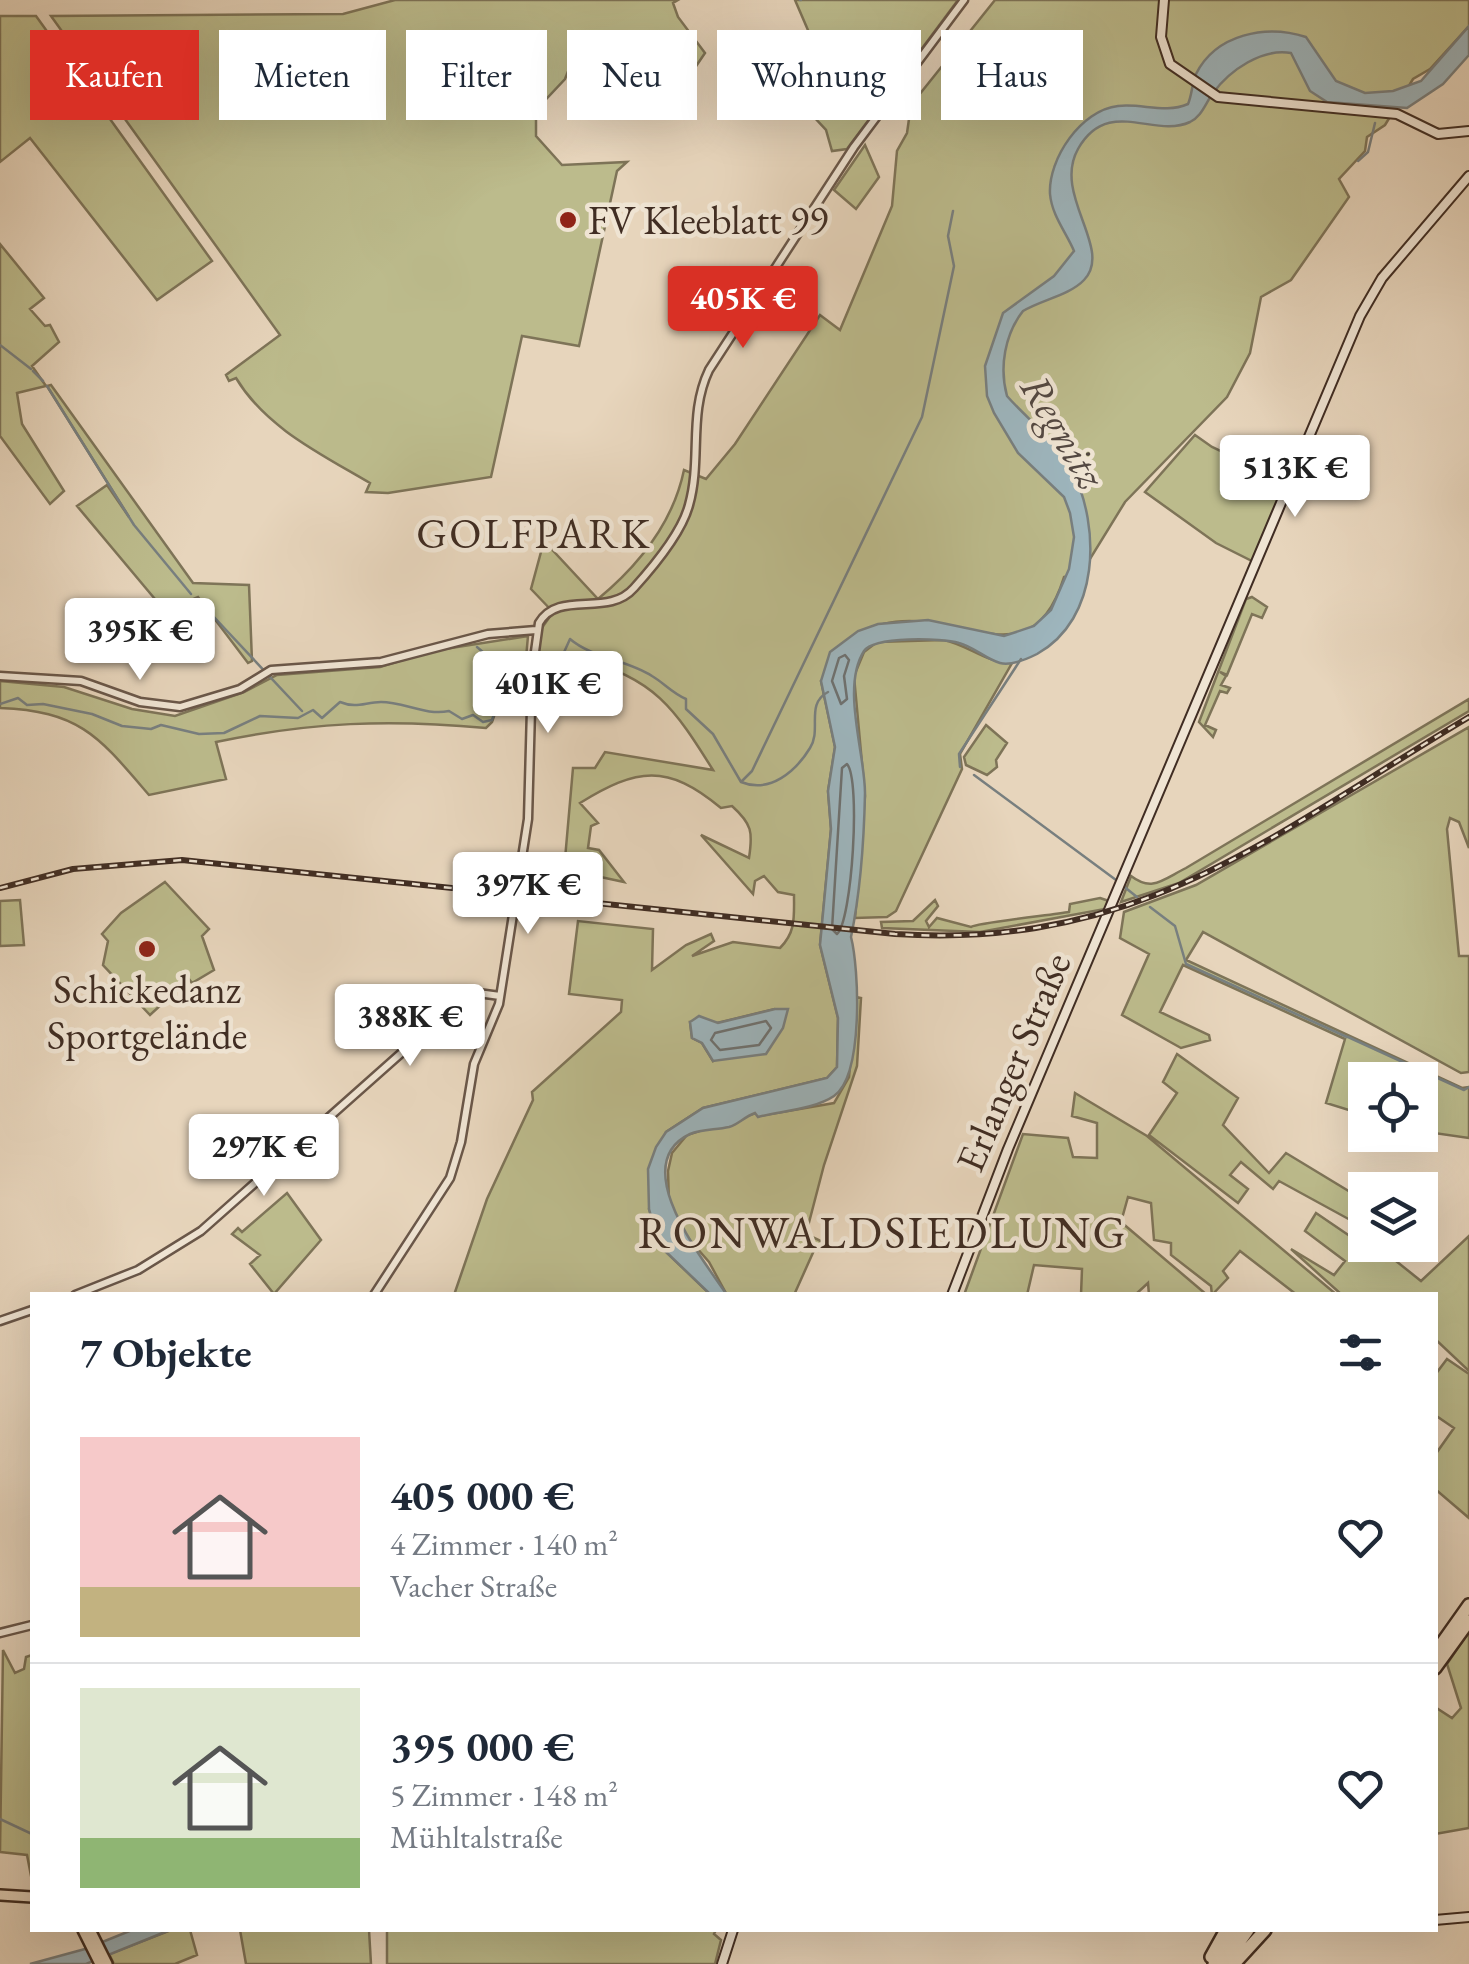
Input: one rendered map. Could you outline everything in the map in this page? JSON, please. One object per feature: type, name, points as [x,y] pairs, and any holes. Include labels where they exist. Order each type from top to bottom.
[{"type":"highway","points":[[1438,1649],[1469,1606]]},
{"type":"highway","points":[[1438,1664],[1469,1621]]},
{"type":"highway","points":[[1211,1964],[1225,1932]]},
{"type":"highway","points":[[1211,1964],[1236,1932]]},
{"type":"highway","points":[[1224,1964],[1247,1932]]},
{"type":"highway","points":[[1234,1964],[1263,1932]]},
{"type":"main road","points":[[1164,0],[1164,52],[1188,79],[1218,96],[1398,114],[1438,134],[1469,132]]},
{"type":"main road","name":"Erlanger Straße","points":[[953,1292],[1110,908],[1360,316],[1382,278],[1469,176]]},
{"type":"main road","points":[[0,1892],[30,1894]]},
{"type":"main road","points":[[1438,1920],[1469,1917]]},
{"type":"main road","points":[[722,1964],[732,1932]]},
{"type":"main road","points":[[89,1935],[104,1964]]},
{"type":"street","points":[[376,1292],[450,1178],[461,1142],[474,1064],[500,996],[528,818],[536,630],[543,616],[557,607],[610,604],[628,595],[681,523],[691,496],[695,404],[710,370],[836,173],[964,0]]},
{"type":"street","points":[[0,676],[82,681],[170,707],[240,689],[268,672],[380,662],[488,634],[536,630]]},
{"type":"street","points":[[83,1292],[138,1270],[193,1236],[461,1000],[478,993],[500,996]]},
{"type":"street","points":[[0,1321],[30,1311]]},
{"type":"street","points":[[0,1633],[30,1626]]},
{"type":"shaded area","points":[[395,0],[678,0],[673,3],[688,30],[567,30],[567,74],[547,98],[547,30],[406,30],[406,120],[536,120],[536,136],[562,165],[627,162],[617,171],[579,346],[522,336],[491,477],[388,493],[366,492],[370,483],[279,426],[248,396],[236,378],[229,381],[226,375],[280,335],[126,120],[199,120],[199,30],[61,30],[51,16],[343,14]]},
{"type":"shaded area","points":[[795,0],[958,0],[921,50],[921,30],[808,30]]},
{"type":"shaded area","points":[[995,0],[1469,0],[1469,26],[1430,69],[1413,79],[1385,125],[1367,137],[1365,151],[1339,179],[1349,197],[1291,280],[1261,297],[1250,353],[1227,397],[1125,502],[1082,572],[1064,577],[1050,609],[1032,627],[1012,634],[911,621],[883,624],[860,640],[821,681],[835,747],[828,791],[831,829],[820,945],[838,1018],[837,1067],[827,1078],[703,1108],[666,1132],[649,1209],[663,1249],[708,1292],[455,1292],[487,1199],[533,1100],[532,1092],[621,1012],[622,1000],[569,994],[578,921],[653,929],[652,970],[686,945],[711,934],[714,941],[692,956],[733,942],[780,948],[789,936],[794,917],[794,895],[778,892],[764,876],[755,881],[753,894],[701,835],[749,858],[750,829],[739,812],[732,806],[721,808],[702,793],[668,777],[635,777],[580,803],[598,823],[591,826],[588,848],[599,850],[624,882],[596,876],[563,882],[573,768],[595,768],[605,752],[713,770],[674,713],[627,675],[580,659],[537,683],[539,632],[553,612],[531,589],[544,541],[598,599],[627,572],[663,525],[684,470],[706,479],[735,444],[820,315],[840,330],[892,206],[897,151],[909,120],[921,120],[921,92],[941,68],[941,120],[1083,120],[1083,30],[971,30]],"holes":[[[775,1009],[713,1061],[702,1043],[692,1038],[690,1022],[717,1023]]]},
{"type":"shaded area","points":[[0,16],[36,16],[46,30],[30,30],[30,120],[111,120],[212,261],[157,300],[30,138],[0,162]]},
{"type":"shaded area","points":[[697,42],[705,53],[697,65]]},
{"type":"shaded area","points":[[817,120],[869,120],[847,149],[832,151],[826,130]]},
{"type":"shaded area","points":[[865,145],[879,177],[856,209],[834,190]]},
{"type":"shaded area","points":[[0,244],[44,298],[30,309],[45,326],[50,325],[59,342],[32,366],[46,386],[17,393],[22,424],[64,491],[50,504],[0,436]]},
{"type":"shaded area","points":[[51,385],[193,583],[249,585],[252,661],[248,663],[198,597],[165,611],[77,506],[107,485],[129,517],[47,386]]},
{"type":"shaded area","points":[[1195,435],[1286,482],[1252,561],[1216,543],[1145,492]]},
{"type":"shaded area","points":[[1252,597],[1267,607],[1262,618],[1252,614],[1227,675],[1220,672],[1226,676],[1221,685],[1230,688],[1227,693],[1220,691],[1205,725],[1216,730],[1213,737],[1199,722],[1246,599]]},
{"type":"shaded area","points":[[528,636],[524,680],[503,690],[492,722],[486,728],[350,724],[216,742],[226,779],[149,795],[86,731],[51,715],[0,708],[0,681],[64,687],[132,709],[175,716],[244,692],[277,675],[380,667],[432,651]]},
{"type":"shaded area","points":[[943,640],[1012,663],[960,754],[962,769],[896,911],[887,917],[855,918],[865,796],[854,676],[864,652],[877,642]]},
{"type":"shaded area","points":[[1469,699],[1469,711],[1179,883],[1121,902],[1131,876],[1151,884],[1170,877]]},
{"type":"shaded area","points":[[986,725],[1007,743],[996,760],[997,767],[987,775],[966,765],[964,757]]},
{"type":"shaded area","points":[[1469,727],[1469,848],[1459,822],[1450,818],[1447,829],[1459,956],[1469,956],[1469,1072],[1461,1073],[1203,932],[1186,960],[1406,1062],[1348,1062],[1348,1110],[1326,1103],[1345,1039],[1183,965],[1160,1012],[1209,1035],[1210,1040],[1181,1048],[1122,1015],[1149,954],[1120,938],[1124,912],[1196,885]]},
{"type":"shaded area","name":"Schickedanz Sportgelände","points":[[165,882],[209,929],[202,936],[214,970],[192,983],[189,979],[150,1015],[103,965],[108,941],[102,934],[121,913]]},
{"type":"shaded area","points":[[1100,898],[1109,901],[1105,909],[980,932],[882,928],[881,922],[913,921],[935,900],[938,906],[926,921],[929,927],[937,918],[971,927],[1069,912],[1070,904]]},
{"type":"shaded area","points":[[20,900],[24,945],[0,946],[0,901]]},
{"type":"shaded area","points":[[856,997],[861,998],[857,1066],[806,1234],[823,1242],[816,1246],[795,1292],[725,1292],[709,1262],[682,1231],[669,1203],[672,1153],[687,1135],[756,1113],[759,1116],[834,1103],[849,1077]]},
{"type":"shaded area","points":[[1177,1054],[1238,1098],[1223,1125],[1269,1173],[1286,1153],[1348,1191],[1348,1219],[1279,1181],[1273,1189],[1241,1162],[1230,1175],[1248,1189],[1238,1203],[1149,1135],[1177,1093],[1163,1082]]},
{"type":"shaded area","points":[[1438,1077],[1462,1088],[1469,1087],[1469,1138],[1438,1134]]},
{"type":"shaded area","points":[[1075,1093],[1147,1136],[1333,1292],[1293,1292],[1240,1251],[1223,1271],[1228,1278],[1212,1292],[1211,1286],[1171,1255],[1171,1243],[1154,1240],[1151,1203],[1128,1197],[1121,1222],[1203,1292],[1149,1292],[1148,1283],[1138,1292],[1081,1292],[1082,1269],[1034,1265],[1028,1292],[965,1292],[1023,1134],[1068,1138],[1073,1157],[1097,1158],[1097,1123],[1072,1116]]},
{"type":"shaded area","points":[[287,1193],[321,1240],[272,1292],[250,1264],[260,1255],[232,1234],[238,1228],[242,1232]]},
{"type":"shaded area","points":[[1316,1213],[1348,1235],[1348,1262],[1397,1262],[1421,1281],[1469,1236],[1469,1371],[1438,1342],[1438,1292],[1339,1292],[1291,1249],[1334,1275],[1345,1261],[1305,1231]]},
{"type":"shaded area","points":[[1447,1359],[1469,1374],[1469,1518],[1438,1492],[1438,1451],[1454,1428],[1438,1417],[1438,1371]]},
{"type":"shaded area","points":[[1469,1631],[1469,1828],[1438,1833],[1438,1709],[1452,1718],[1461,1708],[1447,1664]]},
{"type":"shaded area","points":[[3,1650],[15,1673],[24,1669],[26,1657],[30,1656],[30,1871],[27,1855],[0,1852]]},
{"type":"shaded area","points":[[166,1932],[191,1932],[197,1955],[175,1964],[114,1964],[109,1954]]},
{"type":"shaded area","points":[[240,1932],[369,1932],[371,1964],[246,1964]]},
{"type":"shaded area","points":[[387,1932],[715,1932],[721,1940],[715,1964],[387,1964]]},
{"type":"water","points":[[1469,26],[1469,55],[1443,84],[1407,108],[1327,102],[1310,91],[1291,53],[1280,52],[1258,57],[1238,69],[1220,84],[1190,122],[1176,126],[1132,122],[1103,125],[1090,133],[1078,149],[1072,185],[1092,253],[1091,267],[1078,285],[1023,311],[1008,340],[1004,374],[1007,396],[1059,450],[1081,493],[1090,544],[1083,595],[1058,638],[1037,654],[1014,663],[1000,663],[964,645],[938,640],[894,641],[864,651],[854,683],[865,793],[851,937],[857,1020],[850,1067],[844,1084],[826,1100],[758,1117],[755,1113],[729,1127],[690,1134],[672,1149],[665,1168],[676,1214],[725,1292],[708,1292],[663,1249],[655,1231],[649,1209],[648,1169],[656,1147],[666,1132],[703,1108],[827,1078],[837,1067],[838,1018],[820,945],[831,829],[828,791],[835,747],[821,681],[830,652],[858,631],[878,624],[928,620],[1004,636],[1034,626],[1051,610],[1069,569],[1074,537],[1064,497],[1018,453],[987,396],[985,366],[1003,313],[1054,276],[1074,251],[1056,217],[1050,194],[1055,166],[1069,138],[1104,109],[1188,104],[1196,74],[1205,60],[1229,41],[1259,32],[1306,37],[1336,81],[1365,93],[1393,91],[1421,81]]},
{"type":"water","points":[[788,1009],[783,1028],[766,1054],[713,1061],[702,1043],[692,1038],[690,1022],[699,1016],[718,1023]]},
{"type":"water","points":[[127,1932],[165,1932],[86,1964],[30,1964]]},
{"type":"waterway","points":[[1358,161],[1368,152],[1375,123]]},
{"type":"waterway","points":[[742,781],[752,771],[922,417],[954,266],[948,236],[953,211]]},
{"type":"waterway","points":[[0,345],[31,369]]},
{"type":"waterway","points":[[33,371],[43,381]]},
{"type":"waterway","points":[[47,386],[134,525],[191,594]]},
{"type":"waterway","points":[[197,599],[302,711]]},
{"type":"waterway","points":[[537,675],[556,670],[570,639],[589,651],[642,671],[686,699],[686,709],[713,734],[741,782],[752,785],[772,783],[804,757],[815,733],[817,703],[828,692]]},
{"type":"waterway","points":[[477,647],[513,678]]},
{"type":"waterway","points":[[960,767],[959,754],[1021,659]]},
{"type":"waterway","points":[[0,704],[18,698],[27,705],[43,704],[92,714],[122,726],[151,729],[161,725],[199,734],[224,733],[260,716],[298,718],[313,710],[322,718],[340,702],[390,703],[432,712],[449,711],[462,719],[473,715],[483,722],[492,720],[504,685],[529,676]]},
{"type":"waterway","points":[[974,775],[1116,880]]},
{"type":"waterway","points":[[1122,885],[1137,897]]},
{"type":"waterway","points":[[1150,907],[1175,926],[1186,964],[1347,1037]]},
{"type":"waterway","points":[[1348,1037],[1464,1090],[1469,1087]]},
{"type":"waterway","points":[[0,1819],[30,1833]]},
{"type":"railway","points":[[0,888],[73,869],[182,860],[895,934],[982,934],[1060,923],[1132,903],[1200,876],[1265,842],[1469,717]]},
{"type":"place","name":"FV Kleeblatt 99","points":[[568,220]]},
{"type":"place","name":"Schickedanz Sportgelände","points":[[147,949]]},
{"type":"district","name":"GOLFPARK","points":[[534,533]]},
{"type":"district","name":"RONWALDSIEDLUNG","points":[[883,1232]]},
{"type":"water label","name":"Regnitz","points":[[1064,431]]}]
